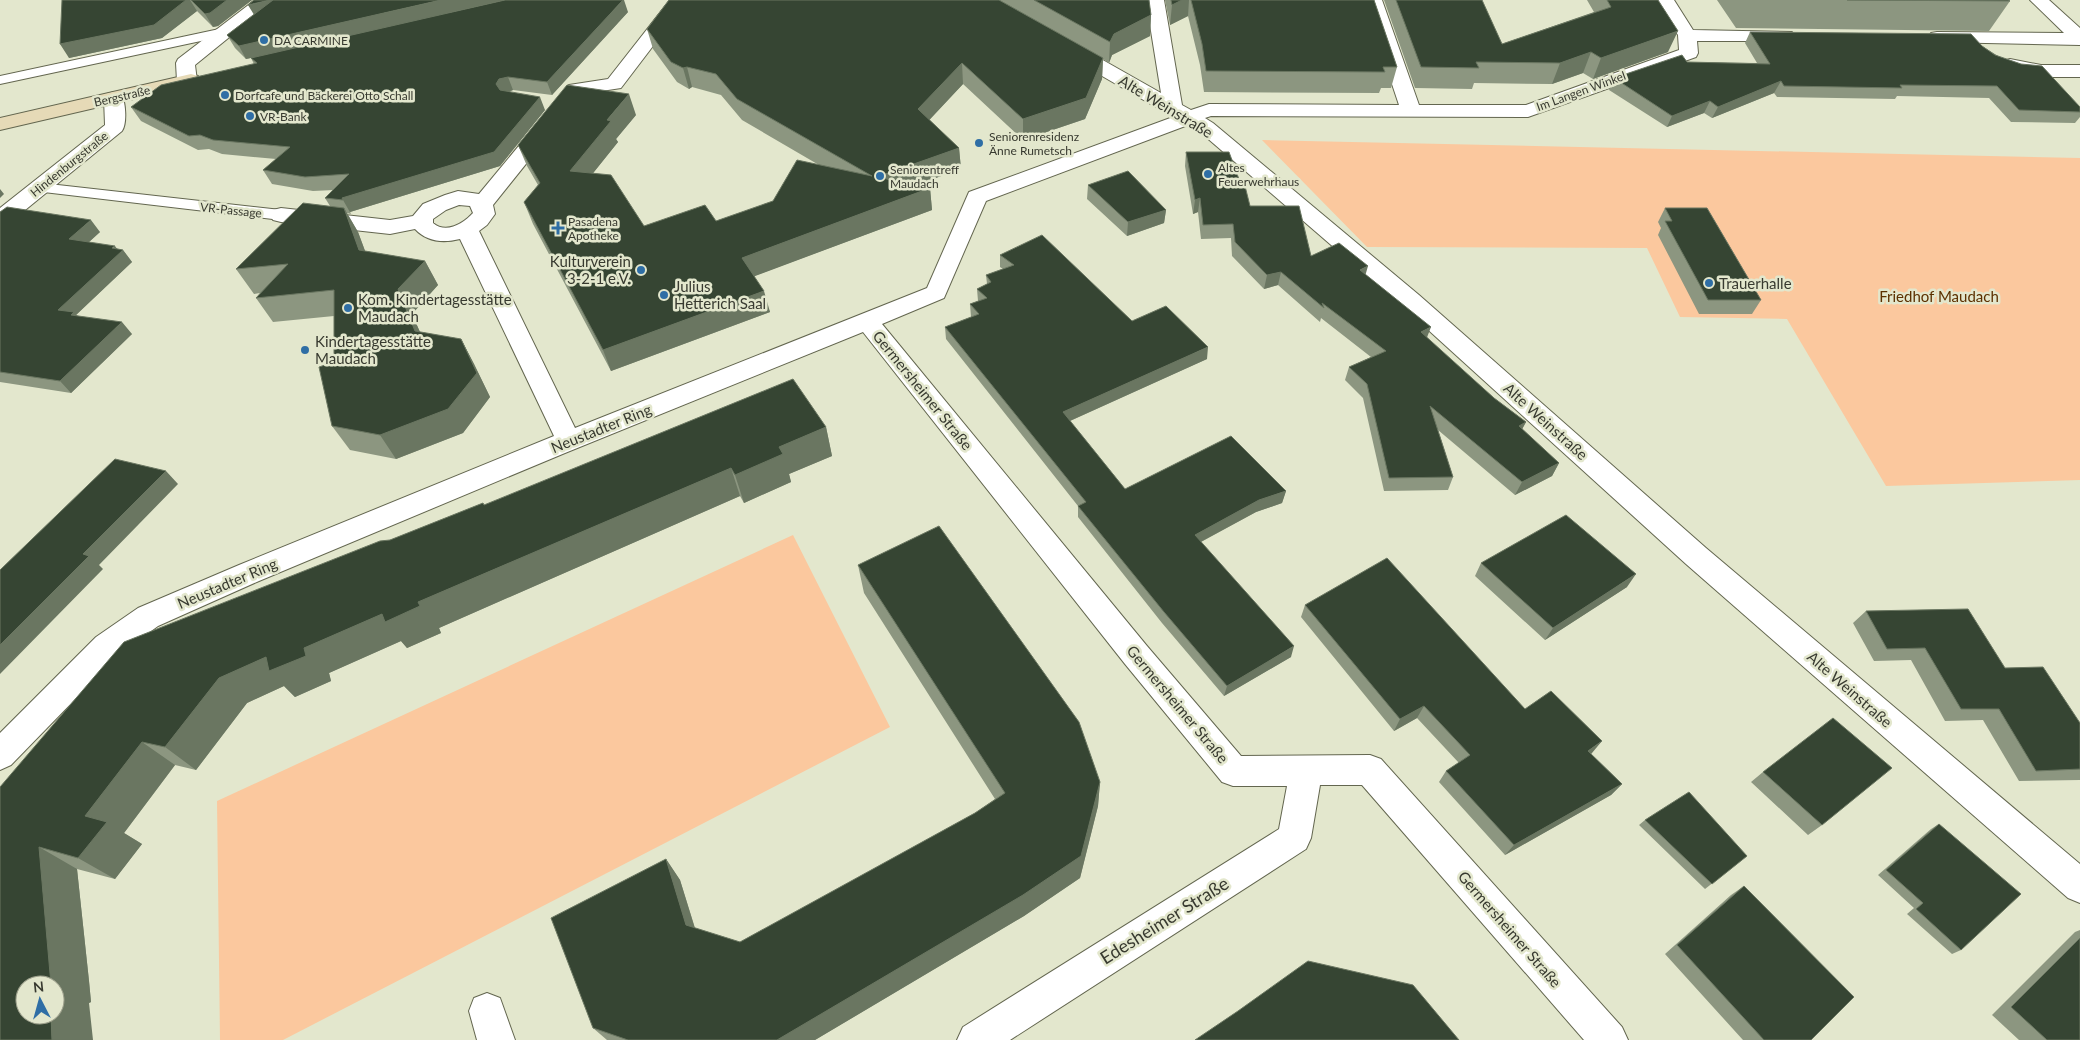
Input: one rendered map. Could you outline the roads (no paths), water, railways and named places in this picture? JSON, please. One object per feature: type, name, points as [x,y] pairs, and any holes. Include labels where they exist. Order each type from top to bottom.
[{"type":"street","points":[[187,81],[185,63],[266,0]]},
{"type":"street","points":[[482,204],[576,89],[614,84],[679,0]]},
{"type":"street","points":[[1155,0],[1182,112]]},
{"type":"street","points":[[1373,0],[1411,110]]},
{"type":"street","points":[[1665,0],[1687,35],[1804,36]]},
{"type":"street","points":[[2039,0],[2080,38]]},
{"type":"street","name":"Im Langen Winkel","points":[[1182,112],[1209,110],[1528,111],[1689,53],[1687,35]]},
{"type":"street","points":[[1920,37],[2080,38]]},
{"type":"street","name":"Alte Weinstraße","points":[[1048,38],[1206,127],[1388,282],[1696,556],[2080,886]]},
{"type":"street","points":[[1969,38],[1988,56],[2007,65],[2041,71],[2080,71]]},
{"type":"street","name":"Bergstraße","points":[[0,124],[206,77]]},
{"type":"street","name":"Hindenburgstraße","points":[[0,219],[115,127],[114,98]]},
{"type":"street","points":[[538,101],[563,105]]},
{"type":"street","name":"Neustadter Ring","points":[[0,755],[107,646],[148,617],[249,573],[570,441],[936,293],[977,197],[1182,112]]},
{"type":"street","points":[[468,198],[482,204],[484,214],[480,220],[467,230],[437,234],[424,227],[425,215],[430,209],[448,200],[468,198]]},
{"type":"street","name":"VR-Passage","points":[[282,215],[390,227],[423,221]]},
{"type":"street","points":[[467,230],[570,441]]},
{"type":"street","name":"Germersheimer Straße","points":[[867,321],[1136,655],[1233,771],[1370,770],[1609,1040]]},
{"type":"street","name":"Edesheimer Straße","points":[[976,1040],[1294,838],[1306,770]]},
{"type":"lane","points":[[0,80],[224,32]]},
{"type":"lane","name":"VR-Passage","points":[[40,188],[282,215]]},
{"type":"place","name":"DA CARMINE","points":[[264,40]]},
{"type":"place","name":"Dorfcafe und Bäckerei Otto Schall","points":[[225,95]]},
{"type":"place","name":"VR-Bank","points":[[250,116]]},
{"type":"place","name":"Seniorenresidenz Änne Rumetsch","points":[[979,143]]},
{"type":"place","name":"Altes Feuerwehrhaus","points":[[1208,174]]},
{"type":"place","name":"Seniorentreff Maudach","points":[[880,176]]},
{"type":"place","name":"Pasadena Apotheke","points":[[558,228]]},
{"type":"place","name":"Kulturverein 3-2-1 e.V.","points":[[641,270]]},
{"type":"place","name":"Trauerhalle","points":[[1709,283]]},
{"type":"place","name":"Julius Hetterich Saal","points":[[664,295]]},
{"type":"place","name":"Kom. Kindertagesstätte Maudach","points":[[348,308]]},
{"type":"place","name":"Kindertagesstätte Maudach","points":[[305,350]]},
{"type":"park label","name":"Friedhof Maudach","points":[[1939,296]]}]
